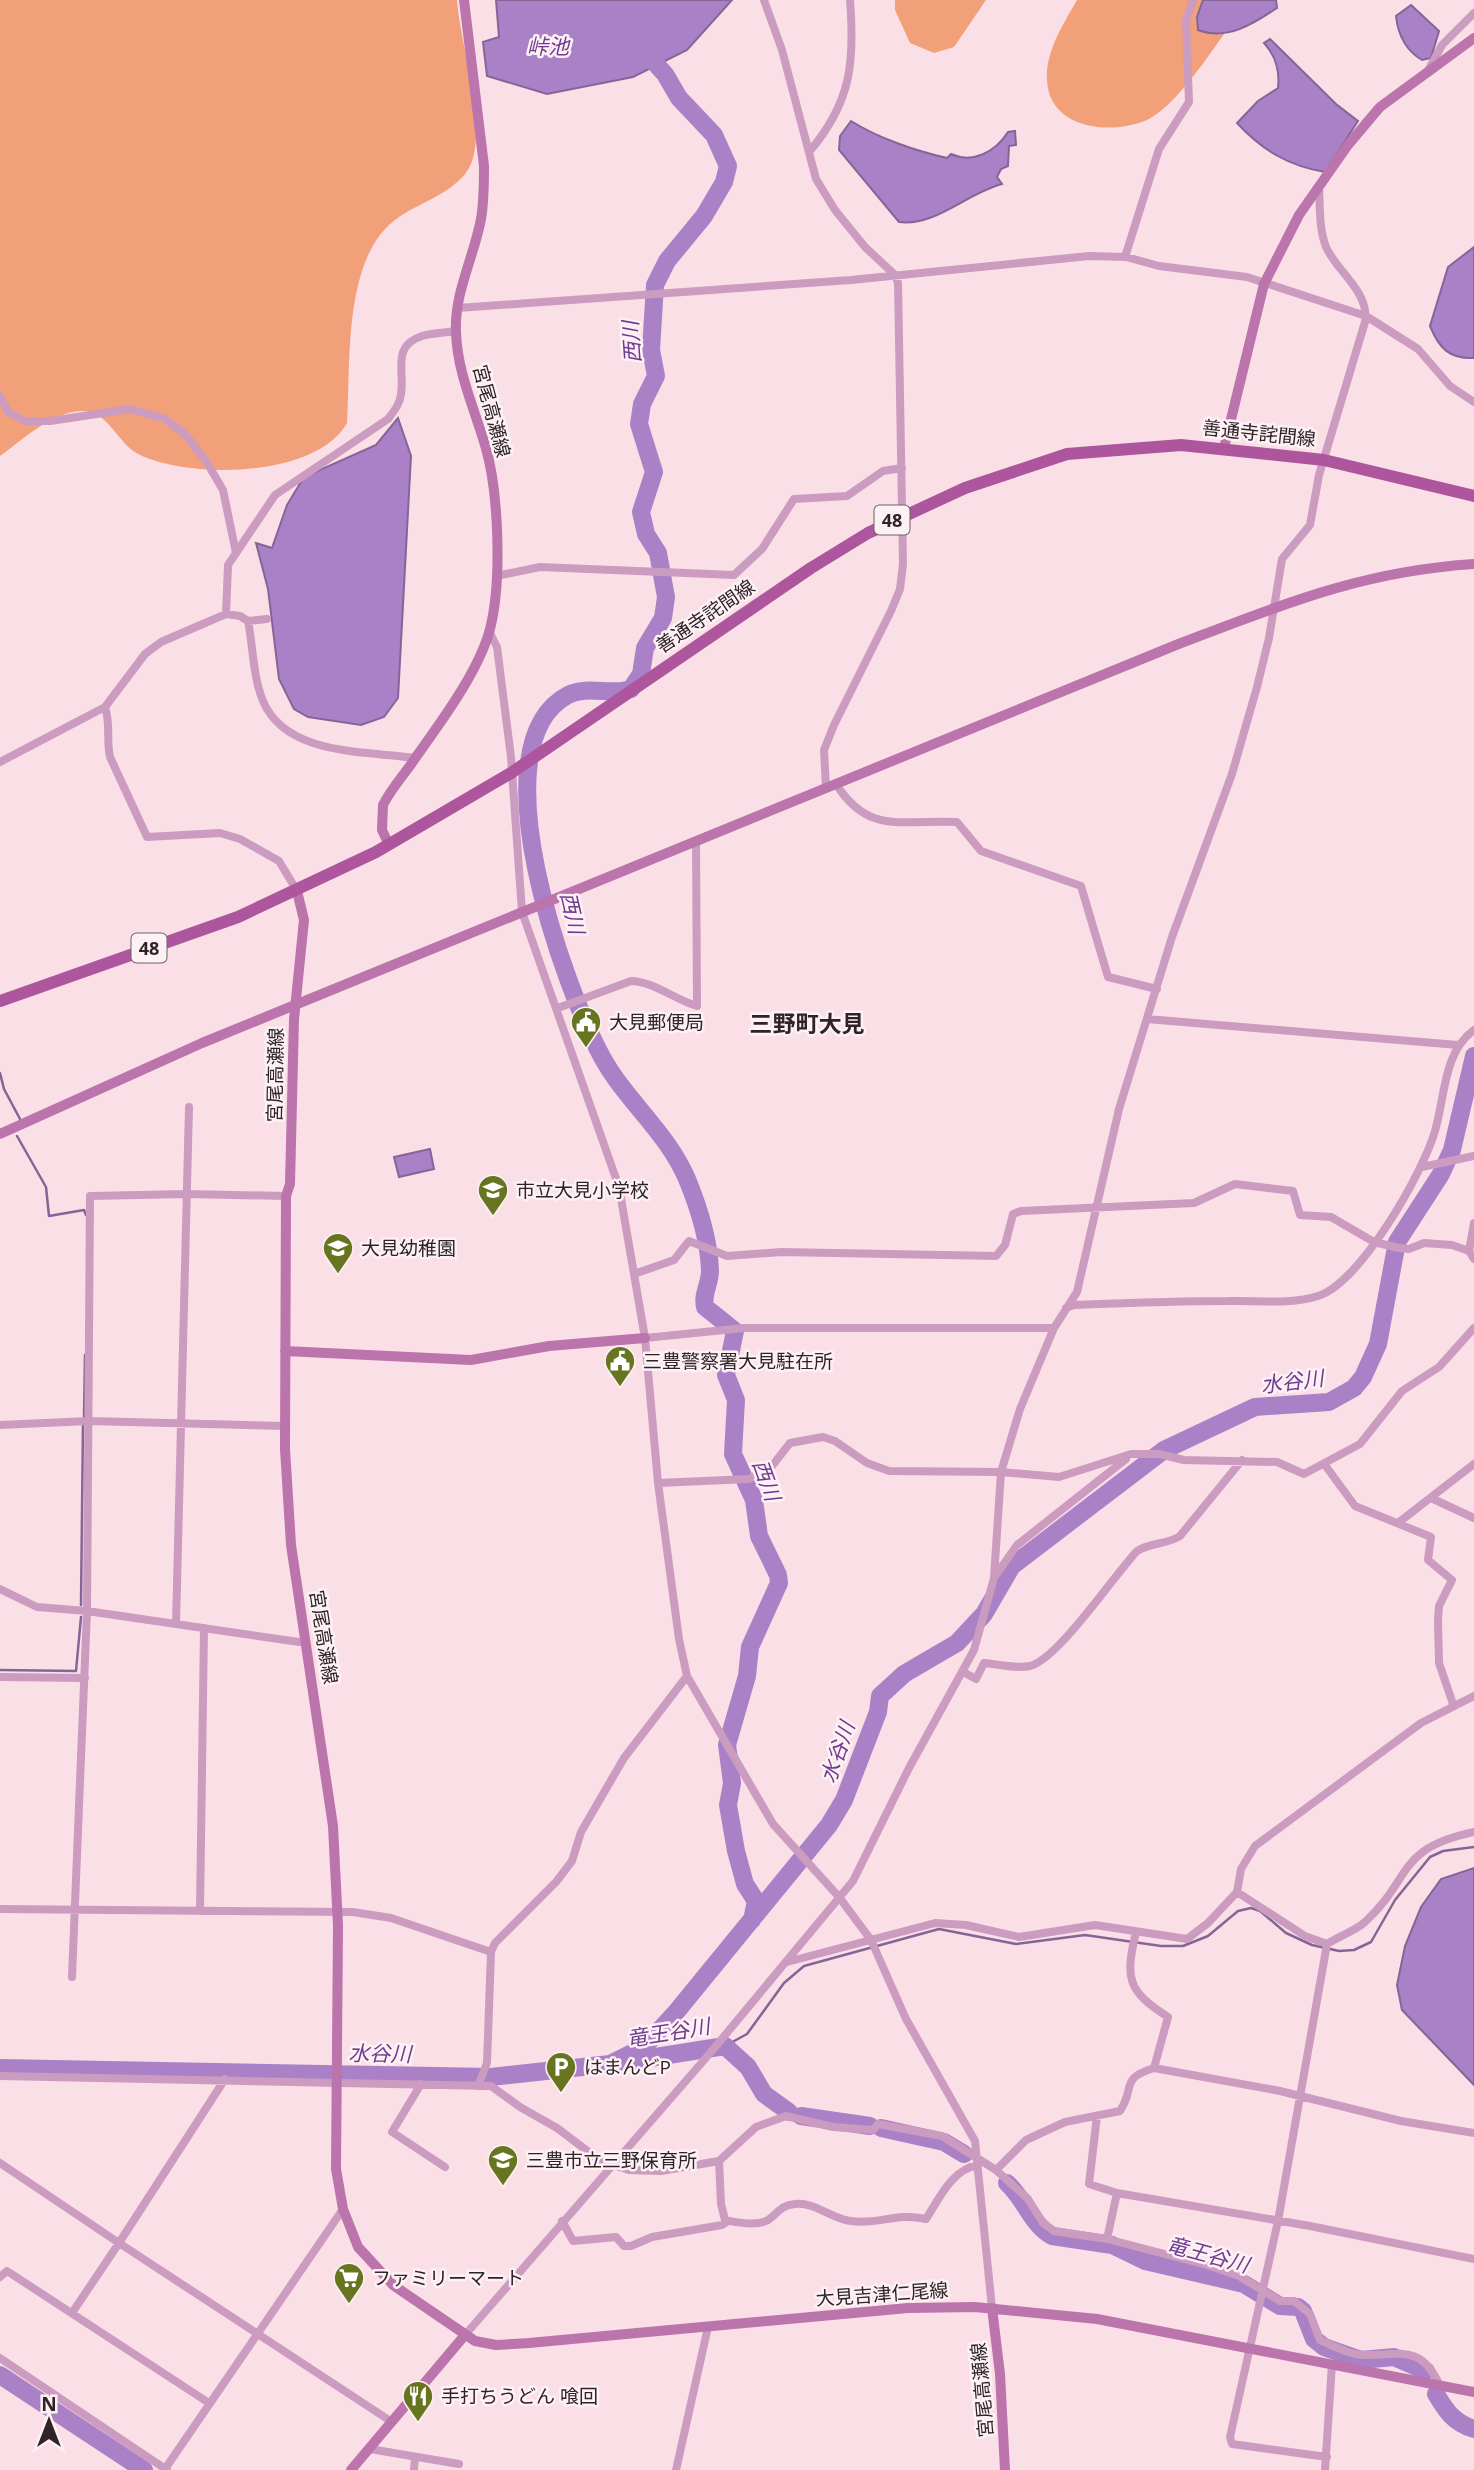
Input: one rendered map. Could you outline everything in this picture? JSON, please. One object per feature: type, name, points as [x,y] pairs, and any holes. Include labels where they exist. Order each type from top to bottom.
[{"type":"main road","name":"宮尾高瀬線","points":[[389,845],[382,830],[383,805],[389,792],[416,758],[476,663],[489,631],[496,576],[496,540],[487,456],[461,365],[455,331],[463,280],[481,218],[484,190],[484,166],[464,0]]},
{"type":"main road","points":[[1224,447],[1264,284],[1280,247],[1365,122],[1429,69],[1474,38]]},
{"type":"main road","name":"善通寺詫間線","points":[[0,1001],[238,916],[298,891],[389,845],[511,773],[811,568],[904,514],[965,488],[1068,454],[1141,446],[1224,447],[1324,460],[1474,496]]},
{"type":"main road","points":[[0,1134],[202,1043],[1274,608],[1377,576],[1474,564]]},
{"type":"main road","name":"宮尾高瀬線","points":[[298,891],[304,920],[295,1006],[290,1184],[286,1196],[284,1426],[292,1545],[328,1782],[338,1912],[336,2169],[343,2209],[358,2247],[371,2265],[465,2335]]},
{"type":"main road","points":[[285,1351],[471,1360],[549,1346],[645,1338]]},
{"type":"main road","name":"大見吉津仁尾線","points":[[465,2335],[483,2344],[496,2345],[908,2308],[992,2308],[1097,2319],[1474,2392]]},
{"type":"main road","name":"宮尾高瀬線","points":[[992,2308],[1000,2374],[1005,2470]]},
{"type":"main road","points":[[352,2470],[465,2335]]},
{"type":"street","points":[[764,0],[782,50],[816,179],[835,210],[865,247],[895,275],[904,514],[900,589],[829,738],[824,765],[831,786],[863,814],[880,822],[957,822],[981,851],[1081,886],[1108,977],[1157,989]]},
{"type":"street","points":[[809,152],[838,113],[847,88],[851,66],[849,0]]},
{"type":"street","points":[[1125,257],[1158,149],[1189,102],[1186,21],[1193,0]]},
{"type":"street","points":[[1429,69],[1442,45],[1474,13]]},
{"type":"street","points":[[995,1578],[1002,1472],[1020,1409],[1054,1328],[1077,1292],[1119,1109],[1157,989],[1232,774],[1274,608],[1282,559],[1310,525],[1324,460],[1366,316],[1358,292],[1325,244],[1320,187]]},
{"type":"street","points":[[458,308],[895,275],[1089,256],[1125,257],[1160,266],[1247,277],[1366,316],[1418,349],[1450,386],[1474,402]]},
{"type":"street","points":[[226,614],[228,565],[275,495],[388,419],[398,406],[402,392],[399,361],[407,346],[420,337],[455,331]]},
{"type":"street","points":[[0,396],[8,412],[25,421],[50,421],[130,409],[165,419],[184,433],[206,461],[223,490],[236,554]]},
{"type":"street","points":[[496,576],[540,567],[734,575],[762,549],[794,499],[847,496],[883,471],[902,468]]},
{"type":"street","points":[[0,762],[105,707],[145,654],[161,642],[226,614],[240,616],[248,621],[267,619]]},
{"type":"street","points":[[248,621],[262,699],[273,720],[290,734],[320,746],[416,758]]},
{"type":"street","points":[[489,631],[497,646],[522,912],[558,1008],[618,1187],[645,1338],[658,1483],[679,1639],[687,1676],[773,1824],[839,1896],[873,1943],[906,2019],[975,2141],[992,2308]]},
{"type":"street","points":[[105,707],[110,734],[107,746],[110,757],[147,836],[220,833],[240,839],[279,861],[298,891]]},
{"type":"street","points":[[558,1008],[631,981],[639,981],[672,998],[697,1006],[696,841]]},
{"type":"street","points":[[1147,1019],[1458,1045]]},
{"type":"street","points":[[1066,1308],[1074,1305],[1157,1301],[1301,1300],[1334,1289],[1374,1242],[1422,1167],[1436,1129],[1458,1045],[1474,1030]]},
{"type":"street","points":[[176,1624],[189,1107]]},
{"type":"street","points":[[1422,1167],[1474,1156]]},
{"type":"street","points":[[634,1274],[674,1259],[688,1241],[727,1256],[792,1252],[996,1256],[1005,1245],[1013,1214],[1194,1203],[1235,1184],[1293,1191],[1300,1215],[1331,1217],[1374,1242],[1409,1249],[1424,1243],[1437,1243],[1469,1251]]},
{"type":"street","points":[[72,1977],[87,1611],[90,1196],[286,1196]]},
{"type":"street","points":[[1474,1223],[1469,1251],[1474,1259]]},
{"type":"street","points":[[645,1338],[744,1328],[1054,1328]]},
{"type":"street","points":[[658,1483],[749,1479],[772,1466],[790,1443],[822,1437],[835,1441],[867,1463],[889,1471],[1002,1472],[1059,1477],[1131,1454],[1160,1454],[1184,1460],[1277,1462],[1304,1474],[1360,1444],[1402,1391],[1439,1367],[1474,1328]]},
{"type":"street","points":[[0,1425],[89,1420],[182,1425],[284,1426]]},
{"type":"street","points":[[465,2335],[787,1962],[861,1869],[909,1768],[974,1650],[995,1578],[1004,1559],[1017,1545],[1131,1454]]},
{"type":"street","points":[[963,1671],[976,1679],[984,1663],[1027,1667],[1040,1661],[1062,1640],[1137,1551],[1147,1544],[1172,1541],[1180,1536],[1242,1460]]},
{"type":"street","points":[[1398,1523],[1474,1464]]},
{"type":"street","points":[[1325,1465],[1355,1506],[1431,1537],[1428,1560],[1452,1580],[1439,1606],[1438,1619],[1439,1663],[1453,1704]]},
{"type":"street","points":[[1431,1499],[1474,1518]]},
{"type":"street","points":[[0,1589],[37,1607],[87,1611],[299,1642]]},
{"type":"street","points":[[200,1911],[204,1628]]},
{"type":"street","points":[[478,2085],[488,2063],[491,1952],[495,1943],[556,1882],[572,1861],[581,1832],[624,1758],[687,1676]]},
{"type":"street","points":[[0,1677],[85,1678]]},
{"type":"street","points":[[787,1962],[873,1943],[935,1923],[966,1925],[1019,1937],[1095,1925],[1134,1938],[1187,1939],[1208,1923],[1237,1892],[1241,1870],[1255,1846],[1390,1744],[1453,1704],[1474,1696]]},
{"type":"street","points":[[1327,2457],[1232,2444],[1230,2437],[1248,2348],[1279,2221],[1327,1944],[1366,1921],[1407,1864],[1422,1850],[1451,1837],[1474,1832]]},
{"type":"street","points":[[1237,1892],[1305,1936],[1327,1944]]},
{"type":"street","points":[[0,1909],[338,1912],[391,1918],[491,1952]]},
{"type":"street","points":[[1134,1938],[1129,1978],[1136,1992],[1168,2017],[1154,2068]]},
{"type":"street","points":[[996,2170],[1026,2140],[1065,2122],[1120,2111],[1129,2080],[1136,2074],[1154,2068],[1300,2096],[1401,2121],[1474,2133]]},
{"type":"street","points":[[0,2076],[491,2086],[611,2166],[629,2170],[661,2171],[719,2161],[756,2127],[786,2116],[833,2127],[873,2130],[878,2124],[943,2136],[977,2161],[996,2170],[1028,2199],[1043,2223],[1054,2231],[1107,2239],[1239,2276],[1261,2293],[1280,2301],[1294,2301],[1302,2305],[1310,2314],[1320,2340],[1363,2355],[1403,2352],[1412,2355],[1433,2373],[1439,2384]]},
{"type":"street","points":[[72,2313],[225,2079]]},
{"type":"street","points":[[421,2084],[392,2132],[445,2167]]},
{"type":"street","points":[[1097,2116],[1089,2185],[1117,2193],[1474,2259]]},
{"type":"street","points":[[719,2161],[722,2211],[728,2221]]},
{"type":"street","points":[[562,2221],[573,2241],[616,2237],[624,2246],[631,2246],[652,2237],[722,2225],[728,2221],[760,2223],[779,2209],[798,2203],[855,2222],[881,2221],[897,2215],[926,2219],[953,2179],[977,2161]]},
{"type":"street","points":[[0,2163],[392,2422]]},
{"type":"street","points":[[1107,2239],[1117,2193]]},
{"type":"street","points":[[0,2358],[166,2470],[343,2209]]},
{"type":"street","points":[[0,2277],[8,2272],[209,2403]]},
{"type":"street","points":[[676,2470],[708,2327]]},
{"type":"street","points":[[1325,2470],[1332,2364]]},
{"type":"street","points":[[370,2449],[458,2464]]},
{"type":"street","points":[[414,2470],[415,2457]]},
{"type":"shaded area","points":[[0,0],[457,0],[476,128],[471,164],[458,182],[449,189],[399,217],[381,234],[367,257],[353,312],[347,423],[331,441],[309,455],[281,464],[251,469],[190,468],[162,463],[140,455],[125,444],[100,416],[83,411],[72,412],[49,421],[0,456]]},
{"type":"shaded area","points":[[895,0],[986,0],[954,47],[934,53],[910,43],[895,10]]},
{"type":"shaded area","points":[[1077,0],[1248,0],[1188,82],[1161,111],[1134,124],[1101,127],[1085,125],[1071,119],[1059,110],[1050,97],[1047,69],[1052,48]]},
{"type":"water","name":"峠池","points":[[496,0],[732,0],[687,50],[633,77],[547,94],[487,76],[483,42],[499,37]]},
{"type":"water","points":[[1203,0],[1276,0],[1277,8],[1239,29],[1209,33],[1198,30],[1197,17]]},
{"type":"water","points":[[1411,5],[1439,31],[1431,58],[1422,60],[1416,56],[1401,36],[1396,16]]},
{"type":"water","points":[[1270,39],[1336,104],[1358,121],[1325,172],[1300,166],[1277,156],[1237,123],[1258,101],[1278,88],[1276,64],[1264,43]]},
{"type":"water","points":[[851,121],[897,143],[947,158],[951,154],[967,158],[983,154],[997,145],[1008,132],[1015,131],[1016,145],[1009,146],[1008,166],[1001,169],[997,177],[1002,184],[938,215],[912,222],[899,222],[839,150],[840,136]]},
{"type":"water","points":[[1474,247],[1474,358],[1465,358],[1446,351],[1430,326],[1448,267]]},
{"type":"water","points":[[398,418],[411,456],[398,698],[384,717],[361,725],[308,717],[294,709],[279,679],[268,589],[256,543],[272,548],[287,505],[304,477],[376,445]]},
{"type":"water","points":[[430,1149],[434,1169],[399,1177],[394,1157]]},
{"type":"water","points":[[1474,1868],[1474,2085],[1402,2010],[1397,1985],[1405,1946],[1421,1907],[1441,1879]]},
{"type":"waterway","name":"西川","points":[[641,48],[665,74],[679,98],[714,135],[728,166],[724,182],[704,216],[667,261],[655,285],[651,350],[656,376],[642,404],[639,424],[654,472],[641,512],[646,534],[658,553],[666,597],[663,618],[645,648],[641,674],[631,689],[576,692],[568,695],[541,722],[529,763],[528,813],[536,869],[550,925],[568,979],[602,1057],[679,1162],[699,1212],[708,1247],[710,1271],[705,1307],[735,1331],[726,1375],[736,1400],[733,1454],[754,1500],[759,1536],[778,1575],[779,1583],[750,1647],[747,1676],[727,1745],[732,1783],[728,1805],[745,1884],[756,1901],[752,1920]]},
{"type":"waterway","name":"水谷川","points":[[0,2068],[491,2077],[610,2064],[644,2047],[677,2011],[829,1825],[844,1800],[878,1712],[880,1696],[904,1674],[957,1643],[984,1614],[1012,1566],[1164,1450],[1255,1407],[1329,1402],[1354,1388],[1363,1377],[1378,1344],[1397,1242],[1441,1174],[1452,1150],[1474,1056]]},
{"type":"waterway","points":[[0,1073],[4,1089],[20,1119]]},
{"type":"waterway","points":[[17,1136],[46,1187],[49,1216],[84,1210],[86,1215]]},
{"type":"waterway","points":[[84,1417],[85,1355]]},
{"type":"waterway","points":[[81,1605],[83,1423]]},
{"type":"waterway","points":[[0,1670],[76,1671],[81,1617]]},
{"type":"waterway","points":[[725,2046],[747,2034],[784,1983],[804,1966],[939,1929],[1016,1944],[1085,1935],[1161,1946],[1183,1946],[1208,1936],[1238,1911],[1251,1908],[1260,1911],[1286,1933],[1312,1945],[1339,1951],[1354,1950],[1371,1942],[1395,1900],[1430,1857],[1443,1851],[1474,1847]]},
{"type":"waterway","name":"竜王谷川","points":[[624,2062],[725,2046],[748,2067],[764,2094],[789,2112]]},
{"type":"waterway","name":"竜王谷川","points":[[801,2116],[870,2126]]},
{"type":"waterway","name":"竜王谷川","points":[[881,2128],[944,2142],[964,2154]]},
{"type":"waterway","name":"竜王谷川","points":[[1007,2183],[1033,2218],[1052,2236],[1112,2245],[1145,2261],[1244,2284],[1280,2306],[1298,2307],[1303,2311],[1314,2339],[1324,2347],[1361,2360],[1394,2357],[1426,2371]]},
{"type":"waterway","points":[[0,2375],[144,2470]]},
{"type":"waterway","name":"竜王谷川","points":[[1436,2394],[1451,2416],[1474,2429]]},
{"type":"place","name":"大見郵便局","points":[[586,1049]]},
{"type":"place","name":"市立大見小学校","points":[[493,1217]]},
{"type":"place","name":"大見幼稚園","points":[[338,1275]]},
{"type":"place","name":"三豊警察署大見駐在所","points":[[620,1388]]},
{"type":"place","name":"はまんどP","points":[[561,2094]]},
{"type":"place","name":"三豊市立三野保育所","points":[[503,2187]]},
{"type":"place","name":"ファミリーマート","points":[[349,2305]]},
{"type":"place","name":"手打ちうどん 喰回","points":[[418,2423]]},
{"type":"district","name":"三野町大見","points":[[807,1023]]}]
